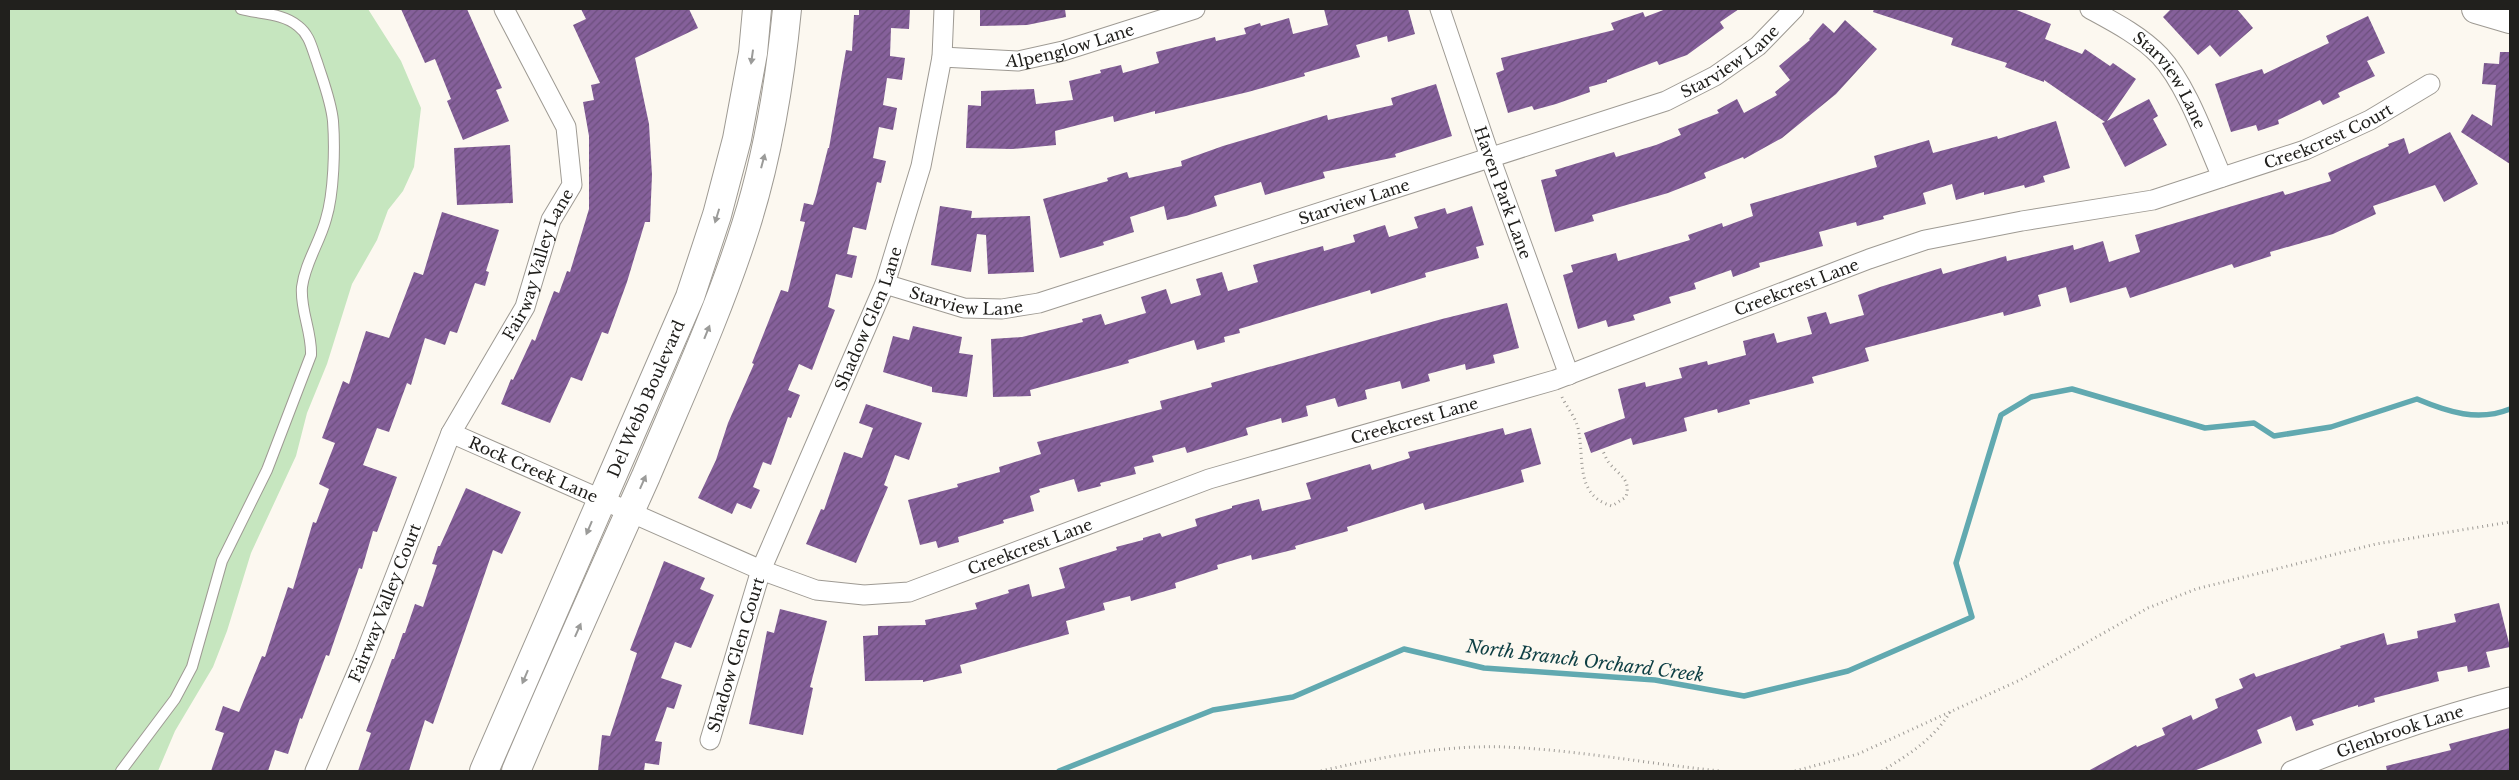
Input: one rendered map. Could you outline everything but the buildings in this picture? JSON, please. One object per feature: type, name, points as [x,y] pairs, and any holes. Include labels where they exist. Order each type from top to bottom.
[{"type":"street","name":"Del Webb Boulevard","points":[[516,771],[616,504],[706,250],[729,174],[744,105],[756,9]]},
{"type":"street","name":"Del Webb Boulevard","points":[[484,771],[616,504],[692,370],[746,224],[770,128],[782,55],[787,9]]},
{"type":"street","name":"Shadow Glen Lane","points":[[761,570],[885,284],[921,166],[942,57],[944,9]]},
{"type":"street","name":"Alpenglow Lane","points":[[942,57],[1018,61],[1063,51],[1194,9]]},
{"type":"street","name":"Haven Park Lane","points":[[1440,9],[1562,378]]},
{"type":"street","name":"Starview Lane","points":[[885,284],[964,308],[1002,309],[1040,303],[1278,224],[1490,160],[1666,102],[1715,76],[1758,46],[1794,9]]},
{"type":"street","name":"Starview Lane","points":[[2090,9],[2119,24],[2160,57],[2183,91],[2222,177]]},
{"type":"street","points":[[2476,9],[2510,20]]},
{"type":"street","name":"Fairway Valley Lane","points":[[451,433],[525,307],[551,220],[572,185],[566,127],[506,10]]},
{"type":"street","name":"Creekcrest Court","points":[[2222,177],[2305,150],[2370,120],[2430,84]]},
{"type":"street","name":"Creekcrest Lane","points":[[616,504],[761,570],[816,590],[864,596],[909,592],[1208,480],[1562,378],[1869,259],[1925,240],[2022,221],[2153,200],[2222,177]]},
{"type":"street","name":"Rock Creek Lane","points":[[451,433],[616,504]]},
{"type":"street","name":"Fairway Valley Court","points":[[315,771],[365,654],[451,433]]},
{"type":"street","name":"Shadow Glen Court","points":[[710,740],[761,570]]},
{"type":"street","name":"Glenbrook Lane","points":[[2292,771],[2348,747],[2439,716],[2510,697]]},
{"type":"lane","points":[[121,771],[146,740],[175,698],[192,667],[222,561],[267,470],[311,354],[310,336],[302,300],[302,287],[305,273],[317,247],[331,198],[333,136],[331,111],[307,35],[298,25],[286,19],[241,9]]},
{"type":"path","points":[[1562,378],[1578,428],[1584,479],[1594,499],[1612,506],[1626,497],[1628,489],[1626,479],[1609,463],[1602,448]]},
{"type":"path","points":[[1795,771],[1858,754],[2020,680],[2148,608],[2196,589],[2376,544],[2510,522]]},
{"type":"path","points":[[1882,771],[1925,742],[1943,724],[1951,711]]},
{"type":"path","points":[[1321,771],[1434,750],[1505,747],[1721,771]]},
{"type":"green space","points":[[9,9],[368,9],[401,61],[421,108],[414,167],[403,191],[388,210],[377,240],[352,284],[327,364],[307,413],[296,456],[251,553],[227,631],[213,667],[175,731],[158,771],[9,771]]},
{"type":"waterway","name":"North Branch Orchard Creek","points":[[1059,771],[1213,710],[1293,697],[1404,649],[1484,668],[1655,680],[1744,696],[1848,671],[1972,617],[1956,563],[2001,415],[2031,397],[2072,389],[2205,428],[2254,423],[2274,436],[2331,427],[2417,399],[2463,414],[2486,415],[2510,409]]}]
